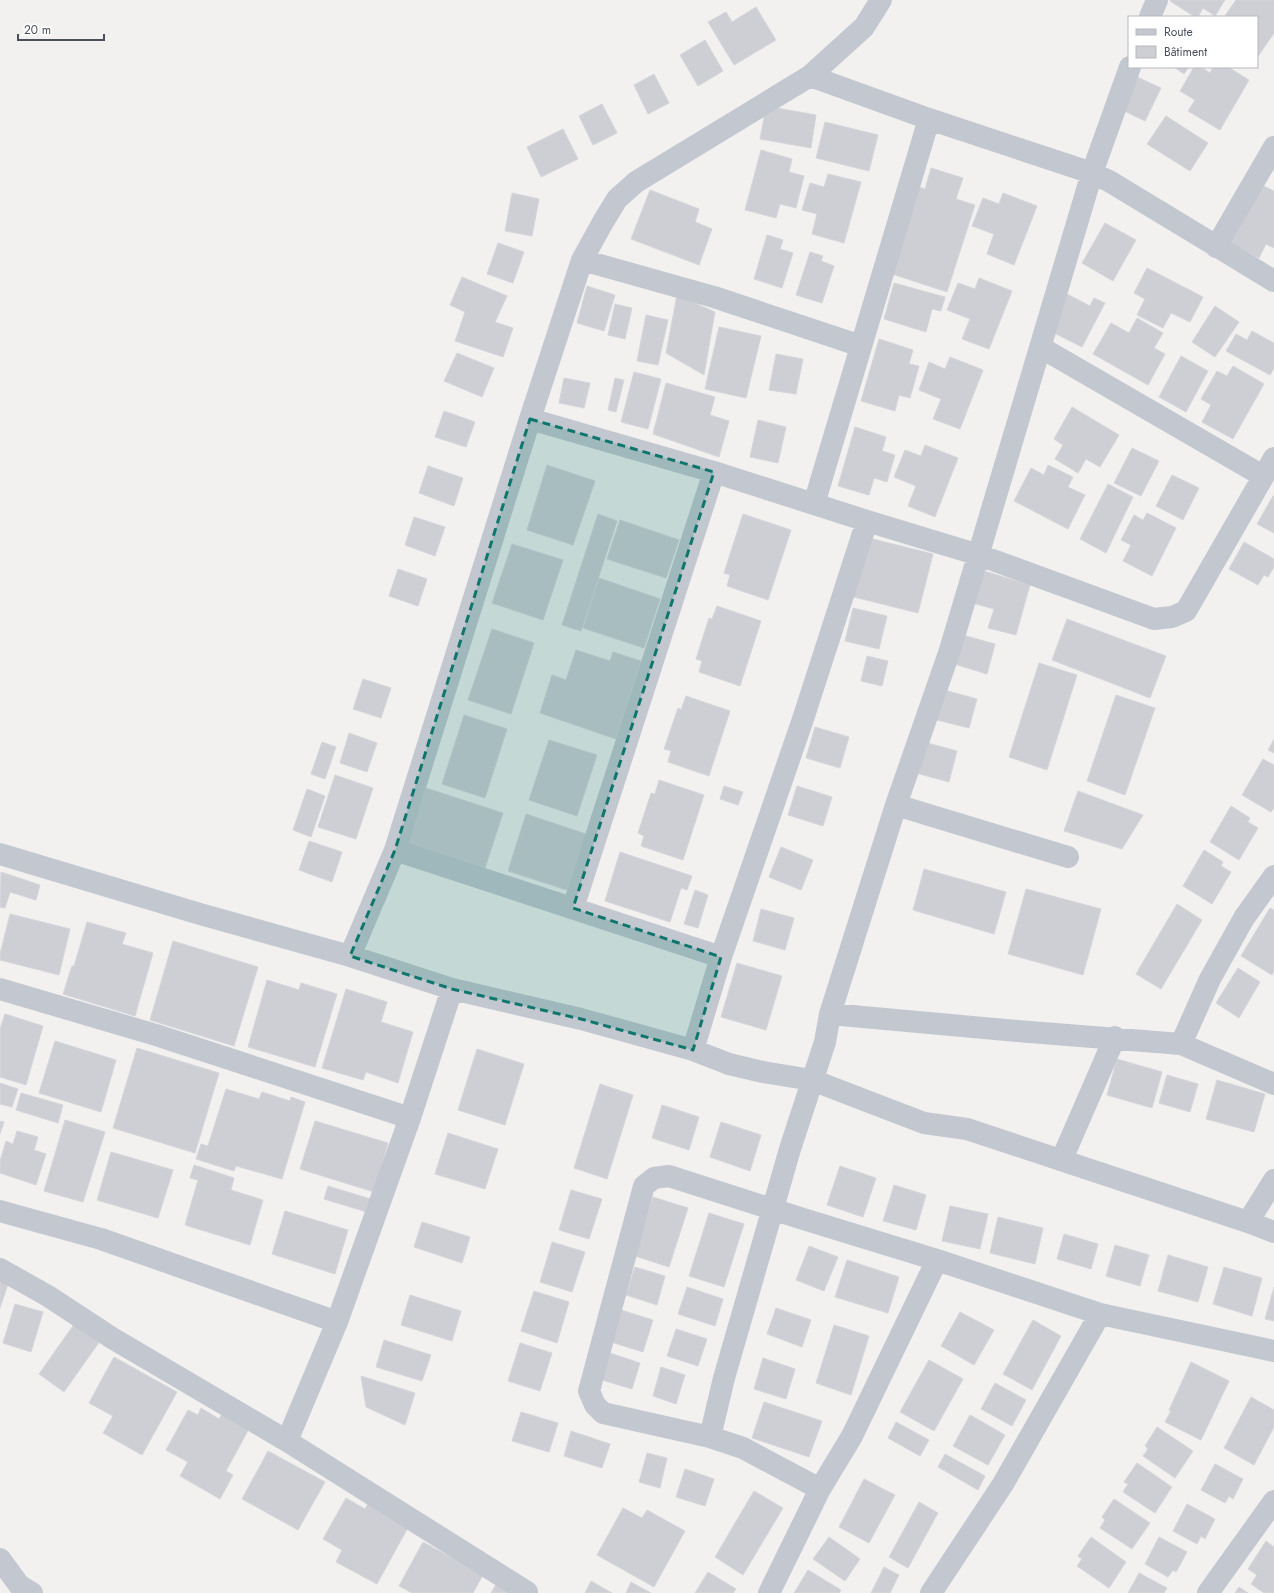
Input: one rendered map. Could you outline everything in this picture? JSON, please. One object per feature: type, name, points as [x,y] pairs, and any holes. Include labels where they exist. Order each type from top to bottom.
[{"type":"street","points":[[350,956],[395,850],[530,419],[582,260],[603,222],[617,199],[636,182],[810,76],[864,27],[881,0]]},
{"type":"street","points":[[1150,16],[1157,0]]},
{"type":"street","points":[[710,1437],[724,1378],[774,1209],[790,1149],[825,1042],[830,1014],[896,806],[950,650],[1092,173],[1130,68]]},
{"type":"street","points":[[810,76],[929,119],[1109,180],[1216,247],[1274,281]]},
{"type":"street","points":[[814,504],[929,119]]},
{"type":"street","points":[[1216,247],[1274,147]]},
{"type":"street","points":[[582,260],[714,297],[861,346]]},
{"type":"street","points":[[530,419],[714,472],[979,555],[1154,619],[1172,617],[1186,611],[1269,467],[1040,347]]},
{"type":"street","points":[[573,908],[714,472]]},
{"type":"street","points":[[693,1050],[721,957],[803,719],[867,521]]},
{"type":"street","points":[[896,806],[1068,856]]},
{"type":"street","points":[[395,850],[721,957]]},
{"type":"street","points":[[0,854],[200,914],[350,956],[452,989],[581,1019],[693,1050],[729,1064],[763,1072],[812,1080],[924,1123],[968,1129],[1062,1159],[1274,1232]]},
{"type":"street","points":[[1181,1044],[1210,979],[1244,918],[1274,876]]},
{"type":"street","points":[[0,989],[156,1035],[410,1118]]},
{"type":"street","points":[[287,1441],[337,1322],[410,1118],[452,989]]},
{"type":"street","points":[[830,1014],[1017,1031],[1115,1037],[1181,1044],[1274,1084]]},
{"type":"street","points":[[1062,1159],[1115,1037]]},
{"type":"street","points":[[820,1489],[743,1448],[710,1437],[603,1412],[594,1405],[589,1391],[644,1186],[654,1178],[669,1176],[937,1260],[1100,1314],[1274,1351]]},
{"type":"street","points":[[1248,1222],[1274,1180]]},
{"type":"street","points":[[0,1211],[101,1240],[337,1322]]},
{"type":"street","points":[[770,1593],[820,1489],[852,1436],[937,1260]]},
{"type":"street","points":[[0,1269],[48,1296],[112,1338],[287,1441],[527,1592]]},
{"type":"street","points":[[932,1593],[1003,1484],[1100,1314]]},
{"type":"street","points":[[1208,1593],[1274,1501]]},
{"type":"street","points":[[0,1559],[19,1585],[32,1593]]},
{"type":"highlighted area","points":[[530,419],[714,472],[573,908],[721,957],[693,1050],[581,1019],[452,989],[350,956],[395,850]]},
{"type":"building","points":[[1225,0],[1215,16],[1203,8],[1199,16],[1193,16],[1170,1]]},
{"type":"building","points":[[1236,0],[1274,0],[1274,33],[1258,57],[1258,16],[1225,16]]},
{"type":"building","points":[[756,7],[776,40],[734,65],[708,22],[726,12],[732,22]]},
{"type":"building","points":[[705,40],[723,71],[698,86],[680,55]]},
{"type":"building","points":[[1175,68],[1188,68],[1184,74]]},
{"type":"building","points":[[1193,68],[1202,68],[1210,73],[1212,68],[1230,68],[1249,80],[1220,130],[1188,111],[1195,100],[1180,91]]},
{"type":"building","points":[[654,74],[669,103],[648,114],[634,85]]},
{"type":"building","points":[[1135,76],[1161,88],[1145,121],[1120,109]]},
{"type":"building","points":[[602,104],[617,133],[593,145],[579,116]]},
{"type":"building","points":[[766,106],[816,115],[811,148],[760,139]]},
{"type":"building","points":[[1166,116],[1208,143],[1190,171],[1147,144]]},
{"type":"building","points":[[825,122],[878,135],[869,171],[816,158]]},
{"type":"building","points":[[563,129],[578,159],[541,177],[527,147]]},
{"type":"building","points":[[761,150],[792,159],[789,172],[804,176],[796,208],[780,204],[776,218],[745,210]]},
{"type":"building","points":[[931,168],[963,178],[956,199],[975,205],[947,292],[886,272],[914,185],[925,189]]},
{"type":"building","points":[[828,174],[861,182],[844,243],[812,234],[817,214],[802,210],[810,183],[824,187]]},
{"type":"building","points":[[1258,183],[1274,191],[1274,248],[1266,244],[1259,258],[1230,244]]},
{"type":"building","points":[[650,190],[699,209],[695,222],[712,229],[699,265],[631,239]]},
{"type":"building","points":[[512,193],[539,199],[532,236],[505,231]]},
{"type":"building","points":[[1003,193],[1037,206],[1014,265],[987,254],[994,234],[972,226],[983,198],[999,204]]},
{"type":"building","points":[[1105,223],[1136,240],[1113,281],[1082,263]]},
{"type":"building","points":[[767,235],[783,240],[780,249],[793,253],[782,288],[754,279]]},
{"type":"building","points":[[498,243],[524,252],[513,283],[487,274]]},
{"type":"building","points":[[810,252],[823,256],[821,261],[834,266],[822,303],[796,295]]},
{"type":"building","points":[[1147,268],[1203,297],[1190,322],[1171,313],[1163,328],[1137,315],[1145,299],[1134,293]]},
{"type":"building","points":[[462,277],[507,296],[495,322],[513,328],[503,357],[455,341],[465,312],[450,305]]},
{"type":"building","points":[[979,278],[1012,291],[989,349],[962,339],[970,319],[947,310],[958,283],[975,289]]},
{"type":"building","points":[[894,283],[945,297],[941,311],[932,309],[926,332],[884,319]]},
{"type":"building","points":[[587,286],[615,295],[604,331],[577,323]]},
{"type":"building","points":[[1065,293],[1090,306],[1094,298],[1105,303],[1082,347],[1046,329]]},
{"type":"building","points":[[677,295],[715,312],[704,375],[666,353]]},
{"type":"building","points":[[615,304],[632,308],[625,339],[608,335]]},
{"type":"building","points":[[1215,306],[1239,322],[1215,357],[1192,342]]},
{"type":"building","points":[[646,315],[668,320],[658,365],[637,361]]},
{"type":"building","points":[[1137,318],[1163,333],[1154,348],[1165,354],[1148,385],[1093,354],[1111,323],[1129,333]]},
{"type":"building","points":[[719,327],[761,336],[746,398],[705,389]]},
{"type":"building","points":[[1252,331],[1274,343],[1274,368],[1270,375],[1226,351],[1236,334],[1247,340]]},
{"type":"building","points":[[879,339],[913,350],[909,364],[919,366],[910,398],[899,395],[895,411],[861,401]]},
{"type":"building","points":[[457,353],[494,368],[482,397],[444,381]]},
{"type":"building","points":[[776,354],[803,359],[796,394],[769,390]]},
{"type":"building","points":[[1181,356],[1208,371],[1186,412],[1159,397]]},
{"type":"building","points":[[950,357],[983,370],[960,429],[933,419],[941,399],[919,390],[929,362],[945,369]]},
{"type":"building","points":[[1233,366],[1264,384],[1233,439],[1202,422],[1211,405],[1201,399],[1217,371],[1227,376]]},
{"type":"building","points":[[634,372],[661,379],[648,429],[621,422]]},
{"type":"building","points":[[564,378],[590,383],[584,408],[559,403]]},
{"type":"building","points":[[615,378],[624,380],[616,412],[608,410]]},
{"type":"building","points":[[666,383],[715,397],[710,415],[729,421],[719,457],[653,434]]},
{"type":"building","points":[[1072,407],[1119,435],[1100,467],[1086,459],[1078,473],[1055,459],[1063,445],[1054,439]]},
{"type":"building","points":[[444,411],[475,422],[466,447],[435,437]]},
{"type":"building","points":[[758,420],[786,427],[778,463],[750,457]]},
{"type":"building","points":[[855,427],[886,437],[882,451],[895,455],[887,482],[874,478],[869,495],[838,486]]},
{"type":"building","points":[[925,445],[958,458],[935,517],[908,506],[916,486],[894,477],[905,450],[921,456]]},
{"type":"building","points":[[1132,448],[1159,461],[1141,496],[1114,483]]},
{"type":"building","points":[[547,465],[595,481],[573,545],[527,530]]},
{"type":"building","points":[[1048,465],[1073,477],[1068,487],[1085,495],[1068,529],[1014,501],[1031,468],[1044,475]]},
{"type":"building","points":[[428,466],[463,478],[454,506],[419,493]]},
{"type":"building","points":[[1172,475],[1199,488],[1183,520],[1156,506]]},
{"type":"building","points":[[1108,484],[1133,497],[1106,553],[1080,539]]},
{"type":"building","points":[[1274,496],[1274,533],[1257,524]]},
{"type":"building","points":[[1147,513],[1176,528],[1152,576],[1123,561],[1131,545],[1121,540],[1134,515],[1143,520]]},
{"type":"building","points":[[598,514],[617,521],[581,631],[562,625]]},
{"type":"building","points":[[743,514],[791,530],[768,600],[727,586],[730,575],[724,573]]},
{"type":"building","points":[[414,517],[445,527],[435,556],[405,545]]},
{"type":"building","points":[[620,520],[679,540],[666,578],[607,559]]},
{"type":"building","points":[[865,537],[933,554],[918,613],[850,596]]},
{"type":"building","points":[[1244,542],[1274,559],[1274,567],[1268,577],[1264,575],[1258,585],[1229,569]]},
{"type":"building","points":[[512,544],[563,560],[543,620],[492,603]]},
{"type":"building","points":[[398,569],[427,579],[418,606],[389,596]]},
{"type":"building","points":[[981,570],[1030,585],[1016,635],[988,628],[994,609],[972,603]]},
{"type":"building","points":[[599,578],[660,599],[644,648],[583,628]]},
{"type":"building","points":[[717,606],[761,621],[740,686],[699,672],[702,661],[696,659],[709,618],[712,619]]},
{"type":"building","points":[[853,608],[887,616],[879,649],[845,641]]},
{"type":"building","points":[[1067,619],[1166,656],[1150,698],[1052,660]]},
{"type":"building","points":[[492,629],[534,643],[511,714],[468,700]]},
{"type":"building","points":[[959,634],[995,644],[987,674],[951,663]]},
{"type":"building","points":[[576,650],[610,661],[613,652],[641,661],[616,739],[540,713],[552,675],[566,680]]},
{"type":"building","points":[[867,656],[888,661],[882,686],[861,681]]},
{"type":"building","points":[[1039,663],[1077,675],[1047,770],[1009,757]]},
{"type":"building","points":[[363,679],[391,688],[381,718],[353,709]]},
{"type":"building","points":[[941,689],[977,699],[969,728],[933,719]]},
{"type":"building","points":[[1116,695],[1155,708],[1125,795],[1087,781]]},
{"type":"building","points":[[686,696],[730,711],[709,776],[668,762],[671,751],[664,749],[678,708],[681,710]]},
{"type":"building","points":[[464,715],[507,729],[485,798],[442,784]]},
{"type":"building","points":[[815,727],[849,737],[840,768],[806,758]]},
{"type":"building","points":[[349,733],[377,743],[367,772],[340,763]]},
{"type":"building","points":[[1274,739],[1274,753],[1268,750]]},
{"type":"building","points":[[549,740],[597,755],[577,816],[529,800]]},
{"type":"building","points":[[322,742],[336,747],[325,779],[311,774]]},
{"type":"building","points":[[924,742],[957,751],[949,782],[916,773]]},
{"type":"building","points":[[1263,759],[1274,765],[1274,808],[1271,812],[1242,795]]},
{"type":"building","points":[[335,775],[373,788],[356,839],[318,827]]},
{"type":"building","points":[[659,780],[704,795],[683,860],[641,846],[644,836],[638,833],[651,793],[655,794]]},
{"type":"building","points":[[724,786],[743,792],[738,805],[720,799]]},
{"type":"building","points":[[797,786],[832,797],[823,826],[788,815]]},
{"type":"building","points":[[426,788],[503,813],[485,868],[408,843]]},
{"type":"building","points":[[307,789],[325,796],[311,837],[293,830]]},
{"type":"building","points":[[1078,791],[1143,815],[1122,849],[1064,831]]},
{"type":"building","points":[[1231,806],[1250,818],[1248,822],[1258,828],[1239,860],[1210,842]]},
{"type":"building","points":[[526,814],[586,834],[567,890],[508,871]]},
{"type":"building","points":[[309,841],[342,852],[332,882],[299,870]]},
{"type":"building","points":[[781,847],[813,860],[801,890],[769,877]]},
{"type":"building","points":[[1204,850],[1223,862],[1221,866],[1231,872],[1212,904],[1183,886]]},
{"type":"building","points":[[620,852],[692,876],[687,890],[681,888],[670,922],[605,901]]},
{"type":"building","points":[[924,869],[1006,892],[994,934],[913,910]]},
{"type":"building","points":[[1,872],[40,885],[36,900],[10,892],[5,908],[0,907]]},
{"type":"building","points":[[1026,889],[1101,909],[1083,975],[1008,954]]},
{"type":"building","points":[[695,890],[708,895],[698,928],[684,924]]},
{"type":"building","points":[[1177,904],[1202,920],[1161,989],[1136,974]]},
{"type":"building","points":[[1270,908],[1274,910],[1274,971],[1272,975],[1241,956]]},
{"type":"building","points":[[761,909],[794,918],[785,950],[753,941]]},
{"type":"building","points":[[10,914],[70,929],[59,975],[0,960],[0,954]]},
{"type":"building","points":[[87,922],[126,933],[122,944],[153,953],[135,1016],[63,994],[72,966],[74,966]]},
{"type":"building","points":[[173,941],[258,967],[234,1046],[150,1020]]},
{"type":"building","points":[[737,963],[782,976],[766,1030],[721,1017]]},
{"type":"building","points":[[1238,968],[1260,982],[1239,1018],[1216,1003]]},
{"type":"building","points":[[267,980],[299,990],[301,983],[337,994],[315,1067],[248,1047]]},
{"type":"building","points":[[346,989],[387,1002],[381,1022],[413,1032],[398,1083],[366,1072],[363,1080],[322,1068]]},
{"type":"building","points":[[5,1014],[43,1026],[26,1085],[0,1077],[0,1029]]},
{"type":"building","points":[[55,1041],[116,1060],[101,1112],[39,1093]]},
{"type":"building","points":[[137,1048],[219,1073],[195,1153],[113,1128]]},
{"type":"building","points":[[477,1049],[524,1064],[505,1125],[458,1110]]},
{"type":"building","points":[[1117,1059],[1162,1072],[1152,1108],[1107,1095]]},
{"type":"building","points":[[1167,1075],[1198,1084],[1190,1112],[1159,1103]]},
{"type":"building","points":[[1217,1080],[1265,1094],[1254,1132],[1206,1119]]},
{"type":"building","points":[[0,1083],[18,1089],[12,1107],[0,1104]]},
{"type":"building","points":[[600,1084],[633,1095],[607,1179],[574,1168]]},
{"type":"building","points":[[226,1089],[259,1099],[262,1092],[290,1101],[291,1097],[305,1102],[282,1179],[236,1166],[234,1171],[196,1159],[201,1144],[208,1146]]},
{"type":"building","points":[[21,1093],[63,1105],[58,1123],[16,1110]]},
{"type":"building","points":[[662,1105],[699,1117],[689,1150],[652,1138]]},
{"type":"building","points":[[65,1120],[105,1132],[83,1202],[44,1191]]},
{"type":"building","points":[[0,1121],[4,1122],[0,1134]]},
{"type":"building","points":[[315,1121],[388,1143],[374,1192],[300,1169]]},
{"type":"building","points":[[721,1122],[761,1135],[750,1171],[710,1157]]},
{"type":"building","points":[[17,1131],[38,1137],[34,1150],[46,1154],[36,1185],[0,1173],[0,1161],[6,1141],[13,1144]]},
{"type":"building","points":[[448,1133],[498,1149],[485,1189],[435,1174]]},
{"type":"building","points":[[111,1152],[173,1170],[158,1218],[97,1200]]},
{"type":"building","points":[[194,1165],[234,1178],[231,1190],[263,1200],[250,1245],[185,1225],[198,1180],[190,1178]]},
{"type":"building","points":[[840,1166],[876,1178],[863,1217],[827,1205]]},
{"type":"building","points":[[894,1185],[926,1195],[916,1230],[883,1221]]},
{"type":"building","points":[[328,1186],[374,1200],[370,1213],[324,1199]]},
{"type":"building","points":[[571,1190],[602,1199],[589,1239],[559,1230]]},
{"type":"building","points":[[653,1197],[688,1208],[669,1267],[635,1256]]},
{"type":"building","points":[[950,1206],[988,1214],[980,1249],[942,1241]]},
{"type":"building","points":[[285,1211],[348,1230],[335,1274],[272,1254]]},
{"type":"building","points":[[709,1213],[744,1224],[724,1287],[689,1276]]},
{"type":"building","points":[[998,1217],[1043,1228],[1035,1264],[990,1253]]},
{"type":"building","points":[[422,1222],[470,1237],[462,1263],[414,1247]]},
{"type":"building","points":[[1064,1234],[1098,1244],[1091,1269],[1057,1259]]},
{"type":"building","points":[[552,1242],[585,1252],[572,1292],[540,1282]]},
{"type":"building","points":[[1115,1245],[1149,1255],[1140,1286],[1106,1276]]},
{"type":"building","points":[[809,1246],[838,1257],[824,1291],[796,1280]]},
{"type":"building","points":[[1168,1255],[1208,1267],[1198,1302],[1158,1291]]},
{"type":"building","points":[[847,1260],[899,1277],[888,1313],[835,1297]]},
{"type":"building","points":[[635,1267],[665,1276],[657,1305],[626,1295]]},
{"type":"building","points":[[1224,1267],[1262,1278],[1252,1316],[1213,1304]]},
{"type":"building","points":[[0,1275],[10,1278],[0,1308]]},
{"type":"building","points":[[687,1287],[723,1299],[715,1326],[678,1314]]},
{"type":"building","points":[[1274,1287],[1274,1321],[1265,1319]]},
{"type":"building","points":[[534,1291],[569,1302],[557,1343],[521,1331]]},
{"type":"building","points":[[410,1295],[461,1311],[452,1341],[401,1325]]},
{"type":"building","points":[[15,1304],[43,1312],[31,1352],[3,1343]]},
{"type":"building","points":[[776,1308],[811,1320],[802,1347],[767,1334]]},
{"type":"building","points":[[621,1310],[653,1320],[643,1352],[611,1342]]},
{"type":"building","points":[[960,1312],[994,1330],[974,1365],[941,1346]]},
{"type":"building","points":[[1033,1320],[1061,1336],[1032,1390],[1003,1374]]},
{"type":"building","points":[[75,1323],[100,1341],[64,1392],[39,1374]]},
{"type":"building","points":[[834,1325],[869,1336],[851,1395],[816,1383]]},
{"type":"building","points":[[676,1329],[707,1339],[698,1366],[667,1356]]},
{"type":"building","points":[[384,1340],[431,1355],[422,1381],[376,1367]]},
{"type":"building","points":[[520,1343],[552,1353],[540,1391],[508,1381]]},
{"type":"building","points":[[610,1353],[640,1363],[632,1389],[602,1380]]},
{"type":"building","points":[[114,1357],[177,1392],[142,1455],[103,1433],[113,1416],[89,1403]]},
{"type":"building","points":[[763,1358],[795,1369],[786,1399],[754,1389]]},
{"type":"building","points":[[929,1360],[963,1379],[934,1431],[900,1412]]},
{"type":"building","points":[[1191,1362],[1229,1381],[1201,1440],[1165,1422]]},
{"type":"building","points":[[661,1367],[685,1375],[676,1404],[653,1396]]},
{"type":"building","points":[[361,1376],[415,1393],[405,1425],[366,1407]]},
{"type":"building","points":[[995,1383],[1026,1400],[1012,1426],[981,1409]]},
{"type":"building","points":[[1251,1397],[1274,1410],[1274,1427],[1254,1465],[1224,1448]]},
{"type":"building","points":[[764,1402],[822,1421],[809,1457],[752,1438]]},
{"type":"building","points":[[201,1408],[219,1419],[224,1410],[251,1425],[226,1471],[233,1475],[220,1499],[180,1476],[188,1462],[166,1450],[188,1410],[198,1415]]},
{"type":"building","points":[[521,1412],[558,1423],[549,1452],[512,1441]]},
{"type":"building","points":[[970,1415],[1005,1435],[988,1465],[953,1446]]},
{"type":"building","points":[[896,1422],[929,1440],[920,1456],[888,1438]]},
{"type":"building","points":[[1157,1427],[1193,1451],[1175,1478],[1143,1456],[1148,1449],[1145,1446]]},
{"type":"building","points":[[571,1431],[610,1444],[602,1468],[564,1456]]},
{"type":"building","points":[[268,1451],[325,1482],[298,1530],[242,1499]]},
{"type":"building","points":[[647,1453],[667,1458],[660,1488],[639,1482]]},
{"type":"building","points":[[945,1454],[985,1476],[978,1490],[938,1467]]},
{"type":"building","points":[[1137,1463],[1172,1487],[1155,1513],[1123,1492],[1128,1484],[1124,1482]]},
{"type":"building","points":[[1215,1464],[1243,1479],[1233,1499],[1229,1496],[1225,1503],[1201,1490]]},
{"type":"building","points":[[685,1469],[714,1479],[705,1506],[676,1497]]},
{"type":"building","points":[[864,1479],[895,1495],[869,1543],[839,1527]]},
{"type":"building","points":[[754,1491],[783,1508],[743,1575],[715,1557]]},
{"type":"building","points":[[346,1498],[365,1509],[369,1502],[410,1524],[377,1584],[336,1562],[342,1550],[323,1539]]},
{"type":"building","points":[[1114,1499],[1150,1523],[1132,1549],[1100,1528],[1105,1520],[1102,1517]]},
{"type":"building","points":[[919,1502],[938,1513],[908,1568],[889,1557]]},
{"type":"building","points":[[1187,1504],[1215,1519],[1205,1539],[1201,1536],[1197,1544],[1173,1531]]},
{"type":"building","points":[[623,1508],[642,1518],[647,1510],[685,1531],[654,1587],[597,1555]]},
{"type":"building","points":[[829,1537],[860,1559],[845,1581],[813,1559]]},
{"type":"building","points":[[1091,1537],[1126,1562],[1109,1588],[1077,1566],[1082,1559],[1078,1556]]},
{"type":"building","points":[[1159,1537],[1187,1552],[1176,1572],[1173,1570],[1168,1577],[1145,1564]]},
{"type":"building","points":[[1266,1541],[1274,1547],[1274,1593],[1264,1593],[1251,1584],[1257,1575],[1248,1569]]},
{"type":"building","points":[[423,1542],[483,1575],[473,1593],[412,1593],[399,1586]]},
{"type":"building","points":[[884,1567],[899,1575],[890,1593],[871,1593]]},
{"type":"building","points":[[808,1570],[841,1590],[839,1593],[794,1593]]},
{"type":"building","points":[[708,1572],[736,1589],[733,1593],[695,1593]]},
{"type":"building","points":[[1139,1573],[1167,1588],[1164,1593],[1128,1593]]},
{"type":"building","points":[[498,1581],[518,1593],[491,1593]]},
{"type":"building","points":[[591,1581],[612,1593],[585,1593]]},
{"type":"building","points":[[631,1582],[651,1593],[626,1593]]},
{"type":"building","points":[[1239,1587],[1248,1593],[1235,1593]]}]
